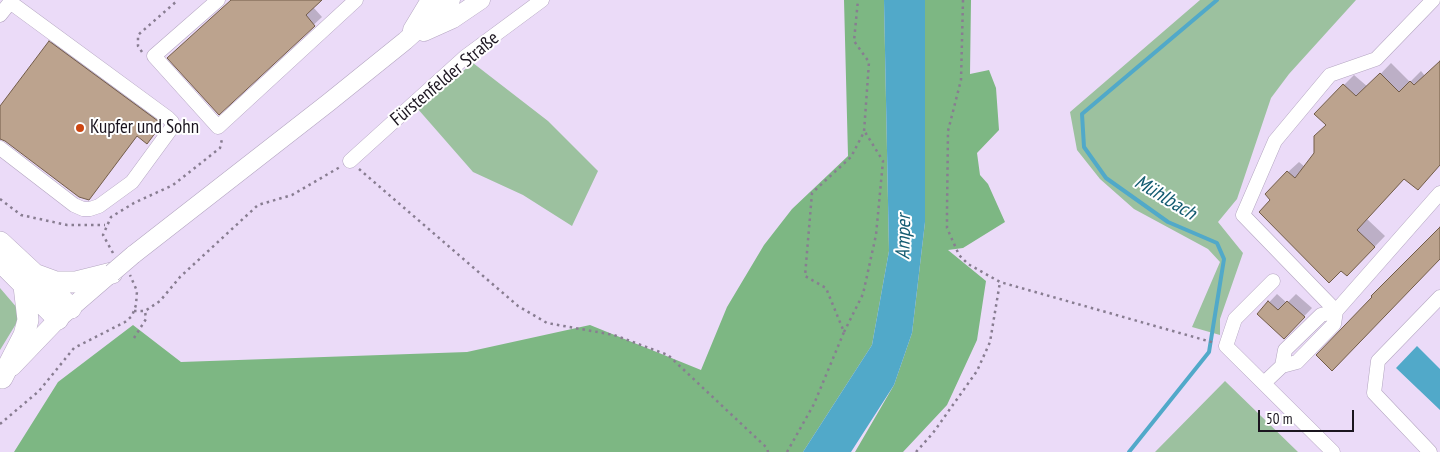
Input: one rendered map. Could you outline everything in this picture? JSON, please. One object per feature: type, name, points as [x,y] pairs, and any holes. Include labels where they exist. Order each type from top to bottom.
[{"type":"highway","points":[[0,242],[27,278],[64,314]]},
{"type":"highway","points":[[0,261],[27,278],[42,278],[56,282],[82,280],[112,273]]},
{"type":"highway","points":[[1,379],[24,335],[28,320],[27,278]]},
{"type":"main road","points":[[406,41],[430,0]]},
{"type":"main road","points":[[1,379],[64,314],[133,255],[406,41],[451,0]]},
{"type":"main road","points":[[406,41],[453,19],[481,0]]},
{"type":"street","points":[[218,0],[154,56],[218,127],[356,0]]},
{"type":"street","name":"Fürstenfelder Straße","points":[[351,160],[465,57],[542,0]]},
{"type":"street","points":[[1336,311],[1243,215],[1275,141],[1330,75],[1376,60],[1433,0]]},
{"type":"street","points":[[0,15],[11,1],[168,118],[173,126],[132,182],[99,206],[90,209],[83,209],[74,204],[0,148]]},
{"type":"street","points":[[1264,384],[1282,366],[1297,362],[1334,324],[1336,311],[1440,193]]},
{"type":"street","points":[[1273,281],[1235,319],[1222,345],[1334,452]]},
{"type":"street","points":[[1430,452],[1374,393],[1378,361],[1440,297]]},
{"type":"path","points":[[844,332],[826,288],[805,276],[812,193],[851,157],[864,132],[869,62],[854,41],[858,0]]},
{"type":"path","points":[[963,0],[961,80],[948,131],[947,228],[958,255],[968,264],[1000,282],[1222,345]]},
{"type":"path","points":[[787,452],[814,404],[844,332],[863,294],[876,235],[883,161],[864,132]]},
{"type":"path","points":[[134,311],[145,311],[160,301],[180,277],[258,205],[292,195],[322,180],[351,160],[518,306],[547,323],[614,335],[668,355],[767,448],[768,452]]},
{"type":"path","points":[[0,199],[21,214],[67,225],[105,225]]},
{"type":"path","points":[[916,452],[933,433],[977,371],[990,342],[1000,282]]},
{"type":"path","points":[[134,338],[146,319],[145,311]]},
{"type":"green space","points":[[844,0],[884,0],[889,251],[872,345],[803,452],[14,452],[58,382],[133,325],[181,362],[467,352],[590,325],[701,370],[727,307],[764,245],[792,209],[848,156]]},
{"type":"green space","points":[[925,0],[971,0],[970,74],[989,70],[996,88],[999,130],[977,153],[980,175],[988,184],[1005,222],[963,248],[948,250],[986,281],[977,340],[947,405],[903,452],[855,452],[894,385],[912,333],[925,222]]},
{"type":"green space","points":[[1200,0],[1356,0],[1289,74],[1271,98],[1237,199],[1218,222],[1243,253],[1220,319],[1220,335],[1192,327],[1220,262],[1208,249],[1134,209],[1100,179],[1077,150],[1070,112]]},
{"type":"green space","points":[[473,63],[548,121],[598,171],[572,226],[523,195],[473,172],[417,108]]},
{"type":"green space","points":[[0,288],[18,309],[19,319],[0,350]]},
{"type":"green space","points":[[1225,381],[1298,452],[1155,452]]},
{"type":"water","name":"Amper","points":[[884,0],[925,0],[925,222],[912,333],[894,385],[851,452],[803,452],[872,345],[889,251]]},
{"type":"water","points":[[1417,346],[1440,369],[1440,410],[1396,368]]},
{"type":"building","points":[[231,0],[322,0],[306,15],[315,26],[219,115],[167,58]]},
{"type":"building","name":"Kupfer und Sohn","points":[[49,41],[162,124],[147,144],[137,136],[89,200],[79,197],[0,139],[0,106]]},
{"type":"building","points":[[1440,61],[1440,165],[1418,190],[1404,179],[1357,230],[1375,247],[1347,276],[1341,271],[1329,283],[1259,212],[1270,200],[1265,194],[1287,171],[1295,178],[1314,153],[1314,136],[1326,125],[1314,114],[1343,84],[1356,96],[1380,73],[1399,92],[1410,81],[1414,85]]},
{"type":"building","points":[[1440,227],[1440,259],[1332,371],[1316,355],[1371,296]]},
{"type":"building","points":[[1268,301],[1278,310],[1287,301],[1305,317],[1284,339],[1257,314]]},
{"type":"waterway","name":"Mühlbach","points":[[1129,452],[1209,352],[1224,259],[1217,243],[1168,222],[1106,178],[1084,147],[1082,114],[1217,0]]},
{"type":"place","name":"Kupfer und Sohn","points":[[80,128]]}]
